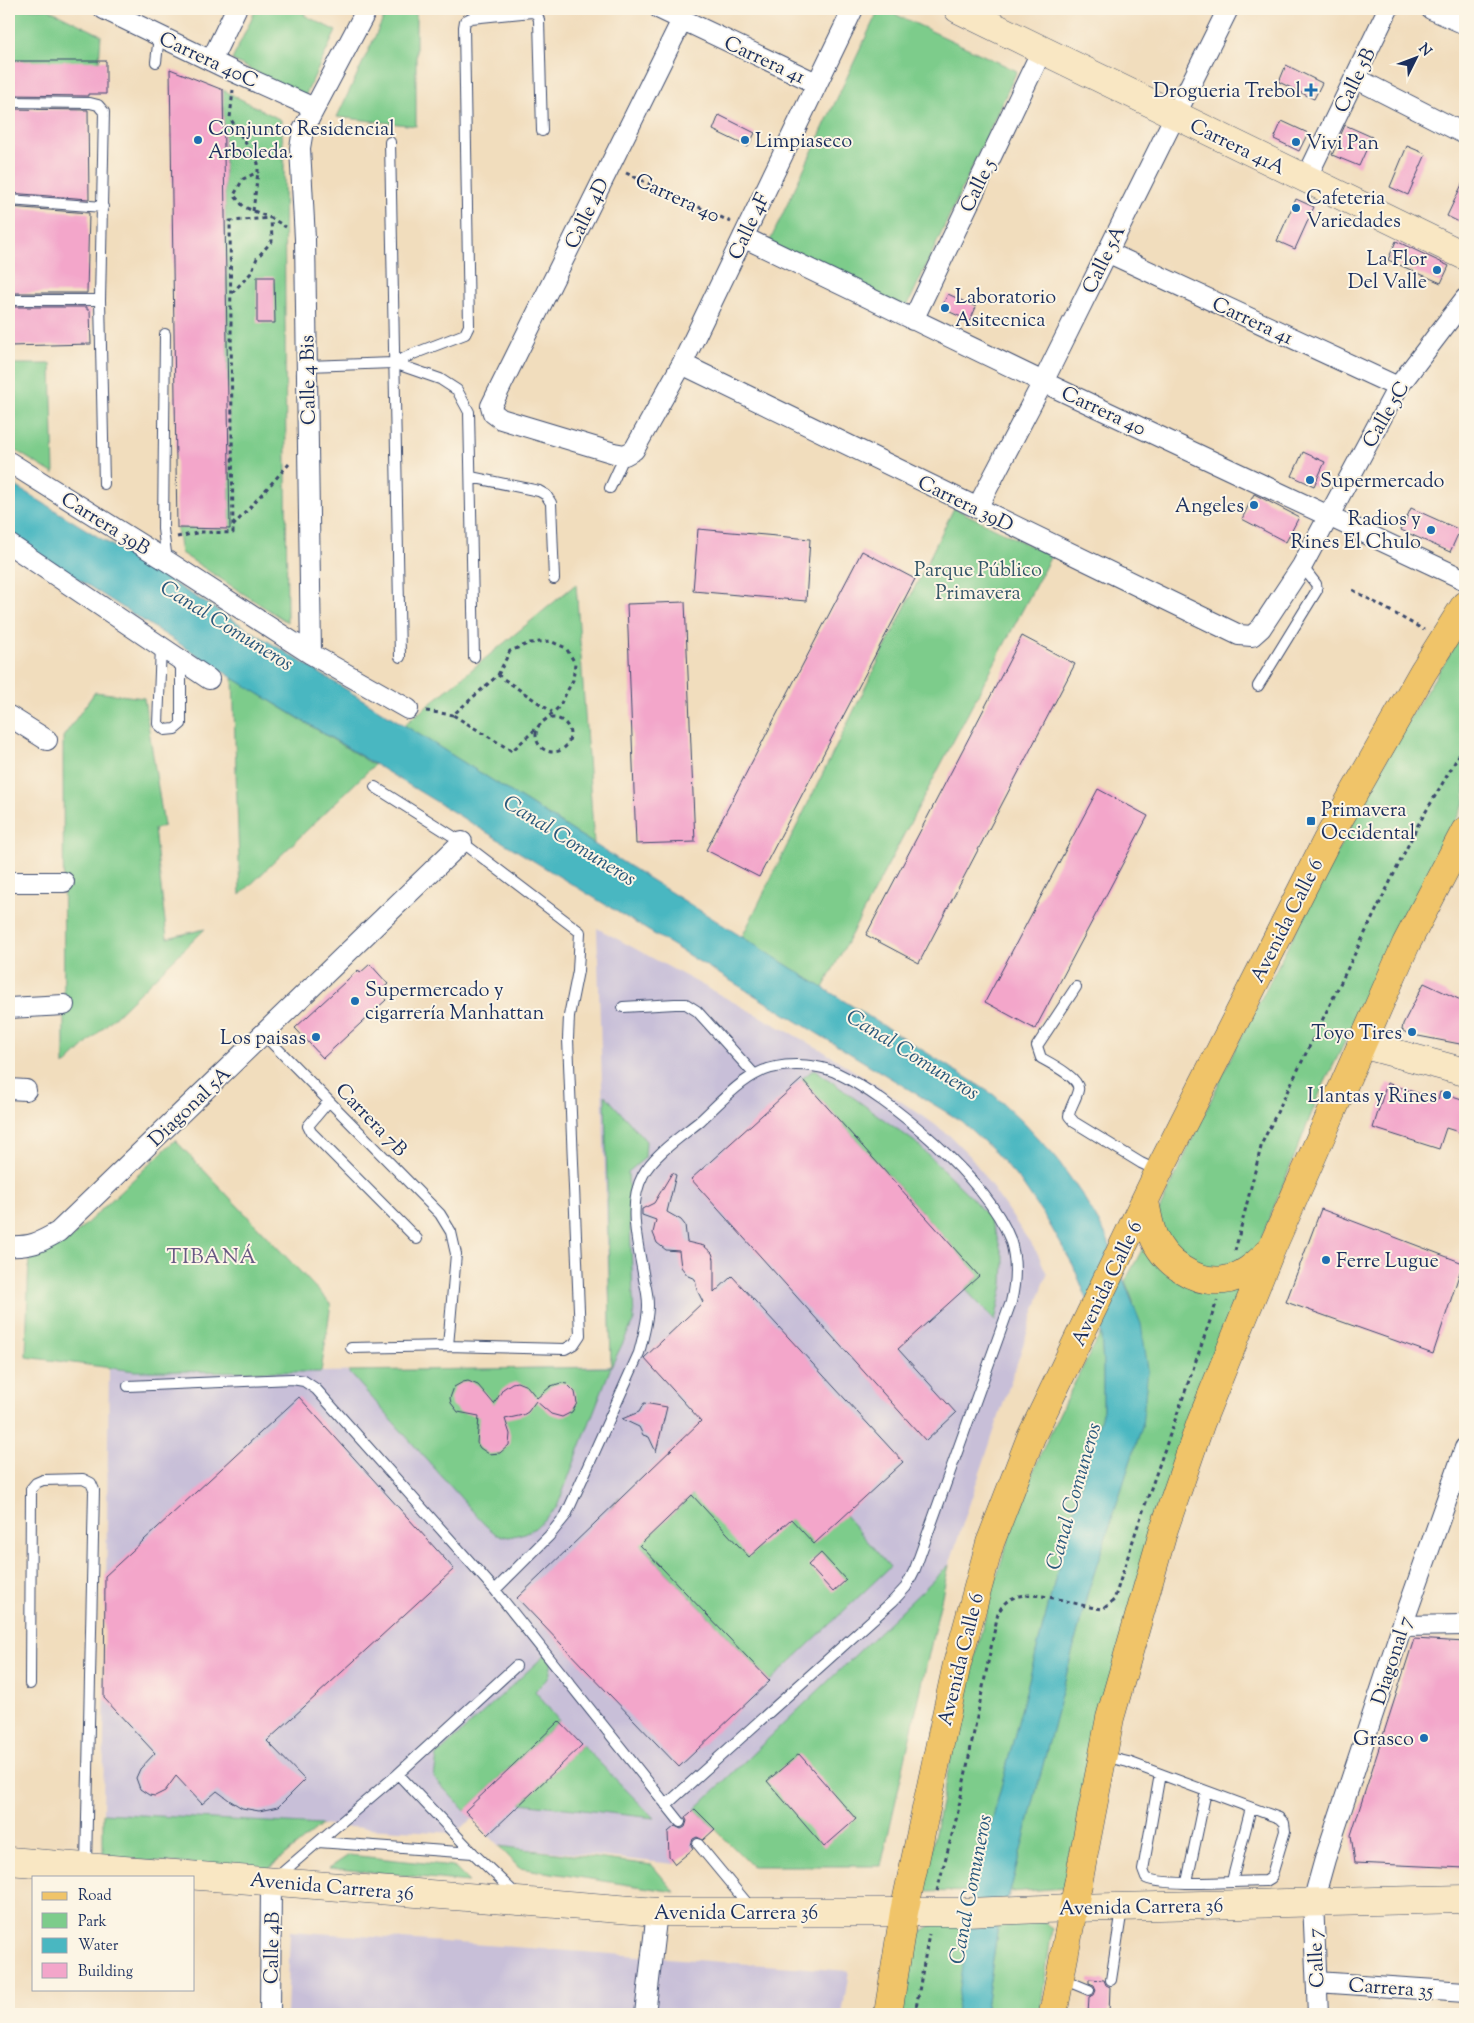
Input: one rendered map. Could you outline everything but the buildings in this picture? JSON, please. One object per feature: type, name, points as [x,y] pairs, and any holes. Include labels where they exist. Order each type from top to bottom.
[{"type":"main road","name":"Carrera 41A","points":[[958,9],[995,17],[1042,50],[1465,256]]},
{"type":"main road","name":"Avenida Calle 6","points":[[888,2014],[904,1912],[957,1664],[990,1543],[1031,1437],[1159,1171],[1330,834],[1408,698],[1465,605]]},
{"type":"main road","points":[[1053,2014],[1110,1718],[1164,1529],[1201,1422],[1270,1252],[1361,1044],[1406,944],[1465,831]]},
{"type":"main road","points":[[1361,1044],[1465,1072]]},
{"type":"main road","points":[[1139,1213],[1171,1262],[1189,1274],[1205,1280],[1225,1280],[1245,1272],[1270,1252]]},
{"type":"main road","name":"Avenida Carrera 36","points":[[9,1861],[657,1912],[966,1912],[1465,1899]]},
{"type":"street","name":"Carrera 40C","points":[[104,9],[234,72],[314,108]]},
{"type":"street","points":[[211,61],[236,9]]},
{"type":"street","points":[[314,108],[367,9]]},
{"type":"street","name":"Carrera 41","points":[[660,9],[816,83]]},
{"type":"street","name":"Calle 4F","points":[[632,448],[682,364],[853,9]]},
{"type":"street","name":"Calle 5A","points":[[977,508],[1043,382],[1228,9]]},
{"type":"street","name":"Calle 5B","points":[[1306,179],[1388,9]]},
{"type":"street","points":[[1431,9],[1465,24]]},
{"type":"street","name":"Calle 4D","points":[[632,448],[614,453],[496,413],[609,165],[682,20]]},
{"type":"street","name":"Calle 5","points":[[913,320],[1042,50]]},
{"type":"street","points":[[1355,78],[1465,134]]},
{"type":"street","name":"Calle 4 Bis","points":[[311,654],[305,239],[300,148],[303,130],[314,108]]},
{"type":"street","name":"Carrera 40","points":[[745,233],[913,320],[1465,580]]},
{"type":"street","name":"Carrera 41","points":[[1107,252],[1398,387]]},
{"type":"street","name":"Calle 5C","points":[[1252,636],[1261,628],[1302,566],[1398,387],[1465,300]]},
{"type":"street","name":"Carrera 39D","points":[[682,364],[1239,635],[1252,636]]},
{"type":"street","name":"Carrera 39B","points":[[9,462],[166,551],[311,654],[408,709]]},
{"type":"street","points":[[9,544],[209,679]]},
{"type":"street","points":[[9,716],[47,740]]},
{"type":"street","name":"Diagonal 5A","points":[[9,1246],[27,1246],[43,1241],[58,1232],[462,842]]},
{"type":"street","points":[[9,882],[64,882]]},
{"type":"street","points":[[9,1008],[64,1005]]},
{"type":"street","name":"Diagonal 7","points":[[1313,1902],[1325,1859],[1402,1626],[1465,1448]]},
{"type":"street","points":[[1402,1626],[1465,1625]]},
{"type":"street","name":"Calle 4B","points":[[270,2014],[271,1882]]},
{"type":"street","name":"Calle 7","points":[[1313,1902],[1318,2014]]},
{"type":"street","points":[[645,2014],[657,1912]]},
{"type":"street","name":"Carrera 35","points":[[1317,1982],[1465,1992]]},
{"type":"lane","points":[[394,363],[412,354],[465,334],[469,326],[465,21],[480,17],[532,12],[537,14],[539,20],[542,131]]},
{"type":"lane","points":[[156,62],[159,36]]},
{"type":"lane","points":[[9,102],[90,103],[98,105],[104,112],[100,300],[104,484]]},
{"type":"lane","points":[[390,142],[400,657]]},
{"type":"lane","points":[[9,200],[103,207]]},
{"type":"lane","points":[[9,300],[100,300]]},
{"type":"lane","points":[[165,334],[163,529],[166,551]]},
{"type":"lane","points":[[307,366],[394,363],[440,379],[457,390],[469,412],[474,657]]},
{"type":"lane","points":[[610,488],[632,448]]},
{"type":"lane","points":[[471,477],[539,491],[546,495],[551,503],[554,579]]},
{"type":"lane","points":[[1258,686],[1317,590],[1316,584],[1302,566]]},
{"type":"lane","points":[[161,646],[158,724],[165,730],[175,730],[181,724],[182,661]]},
{"type":"lane","points":[[351,1348],[448,1346],[565,1350],[574,1344],[580,1335],[568,1039],[569,1016],[578,971],[580,932],[462,842],[375,787]]},
{"type":"lane","points":[[1076,987],[1037,1046],[1038,1052],[1041,1058],[1074,1080],[1078,1086],[1078,1091],[1070,1107],[1069,1116],[1074,1122],[1141,1164],[1159,1171]]},
{"type":"lane","points":[[623,1007],[686,1004],[697,1011],[754,1074]]},
{"type":"lane","name":"Carrera 7B","points":[[264,1035],[440,1214],[451,1232],[456,1254],[448,1346]]},
{"type":"lane","points":[[495,1590],[549,1536],[566,1515],[639,1353],[645,1330],[648,1304],[635,1226],[636,1197],[643,1175],[658,1157],[754,1074],[775,1067],[799,1065],[834,1072],[908,1120],[966,1175],[1000,1218],[1010,1240],[1015,1262],[1016,1282],[1012,1302],[915,1570],[906,1588],[893,1601],[666,1805]]},
{"type":"lane","points":[[330,1101],[308,1126],[311,1132],[417,1238]]},
{"type":"lane","points":[[128,1386],[292,1379],[304,1381],[316,1389],[495,1590],[680,1822]]},
{"type":"lane","points":[[30,1684],[31,1489],[42,1480],[83,1479],[94,1490],[86,1867]]},
{"type":"lane","points":[[271,1882],[398,1774],[516,1666]]},
{"type":"lane","points":[[1102,1756],[1128,1762],[1279,1818],[1284,1823],[1286,1830],[1271,1878],[1266,1881],[1187,1882],[1151,1881],[1146,1878],[1143,1870],[1160,1774]]},
{"type":"lane","points":[[398,1774],[473,1853],[525,1902]]},
{"type":"lane","points":[[1187,1882],[1206,1791]]},
{"type":"lane","points":[[1232,1881],[1250,1808]]},
{"type":"lane","points":[[318,1842],[473,1853]]},
{"type":"lane","points":[[698,1844],[754,1912]]},
{"type":"lane","points":[[1111,1980],[1122,1907]]},
{"type":"lane","points":[[1060,1978],[1089,1990]]},
{"type":"path","points":[[234,72],[230,118],[258,163],[253,211]]},
{"type":"path","name":"Carrera 40","points":[[609,165],[745,233]]},
{"type":"path","points":[[258,172],[243,179],[234,195],[244,207],[271,218],[305,239]]},
{"type":"path","points":[[166,551],[186,534],[202,532],[233,533],[230,221],[271,218]]},
{"type":"path","points":[[231,294],[251,273],[257,258],[272,241],[271,218]]},
{"type":"path","points":[[233,526],[308,443]]},
{"type":"path","points":[[1352,590],[1427,632]]},
{"type":"path","points":[[408,709],[453,715],[512,751],[559,706],[573,680],[574,662],[566,648],[550,641],[530,643],[510,651],[498,674],[453,715]]},
{"type":"path","points":[[498,674],[552,712]]},
{"type":"path","points":[[554,718],[564,723],[570,733],[569,739],[559,751],[548,751],[540,745],[536,735],[542,722],[554,718]]},
{"type":"path","points":[[915,2014],[932,1912],[957,1816],[998,1613],[1004,1603],[1015,1597],[1036,1594],[1090,1608],[1103,1609],[1114,1600],[1193,1365],[1236,1248],[1262,1144],[1418,824],[1465,745]]},
{"type":"shaded area","points":[[597,928],[820,1049],[949,1135],[971,1157],[1038,1254],[1047,1274],[949,1565],[881,1866],[752,1866],[713,1826],[675,1864],[499,1846],[473,1819],[454,1833],[103,1813],[109,1368],[135,1371],[321,1372],[611,1366]]},
{"type":"shaded area","points":[[290,1931],[849,1971],[842,2014],[287,2014]]},
{"type":"green space","points":[[9,9],[48,9],[101,35],[99,62],[9,61]]},
{"type":"green space","points":[[256,9],[307,9],[304,15],[336,31],[305,96],[232,60]]},
{"type":"green space","points":[[388,9],[416,9],[416,126],[337,117]]},
{"type":"green space","points":[[879,9],[884,9],[1017,71],[905,311],[769,243]]},
{"type":"green space","points":[[223,90],[281,120],[284,158],[287,622],[181,553],[177,528],[230,528]]},
{"type":"green space","points":[[9,364],[51,364],[54,474],[18,452],[9,444]]},
{"type":"green space","name":"Parque Público Primavera","points":[[954,508],[1051,556],[823,988],[742,937]]},
{"type":"green space","points":[[576,584],[594,844],[404,725]]},
{"type":"green space","points":[[1465,630],[1465,802],[1321,1090],[1256,1252],[1216,1273],[1171,1249],[1157,1215],[1231,1057],[1320,884],[1402,730]]},
{"type":"green space","points":[[233,678],[374,765],[240,895]]},
{"type":"green space","points":[[95,692],[144,698],[164,826],[154,829],[167,938],[205,929],[64,1066],[63,737]]},
{"type":"green space","points":[[814,1069],[915,1142],[970,1196],[989,1218],[1004,1260],[1003,1285],[995,1321],[965,1289],[979,1276],[802,1079]]},
{"type":"green space","points":[[605,1095],[646,1141],[645,1158],[628,1172],[634,1320],[611,1367]]},
{"type":"green space","points":[[175,1140],[331,1304],[321,1372],[135,1371],[26,1357],[29,1253],[66,1243]]},
{"type":"green space","points":[[1143,1248],[1147,1254],[1171,1273],[1243,1283],[1064,1888],[1010,1892],[1087,1595],[1142,1426],[1133,1301],[1125,1281]]},
{"type":"green space","points":[[1101,1333],[1103,1410],[1067,1534],[974,1891],[923,1892],[971,1671],[1008,1540],[1038,1460]]},
{"type":"green space","points":[[611,1367],[557,1507],[535,1528],[509,1537],[497,1535],[484,1524],[348,1371]]},
{"type":"green space","points":[[726,1464],[845,1515],[890,1567],[770,1681],[608,1511],[619,1498],[652,1533]]},
{"type":"green space","points":[[949,1565],[881,1866],[752,1866],[695,1809]]},
{"type":"green space","points":[[545,1655],[552,1661],[549,1677],[535,1691],[559,1721],[465,1811],[434,1778],[437,1755]]},
{"type":"green space","points":[[582,1745],[654,1818],[521,1803]]},
{"type":"green space","points":[[103,1813],[322,1825],[268,1869],[103,1858]]},
{"type":"green space","points":[[499,1846],[652,1865],[675,1892],[519,1868]]},
{"type":"green space","points":[[349,1855],[453,1866],[469,1882],[329,1868]]},
{"type":"green space","points":[[999,1919],[1045,1922],[1052,1929],[1040,2014],[985,2014]]},
{"type":"green space","points":[[971,1921],[956,2014],[901,2014],[915,1940],[927,1928],[933,1925],[947,1922]]},
{"type":"water","name":"Canal Comuneros","points":[[9,482],[404,725],[994,1095],[1022,1121],[1057,1159],[1083,1196],[1105,1233],[1141,1324],[1148,1369],[1142,1426],[1087,1595],[1010,1892],[999,1919],[985,2014],[956,2014],[974,1891],[1067,1534],[1103,1410],[1101,1333],[1073,1265],[1047,1220],[1021,1182],[991,1148],[961,1121],[233,678],[9,535]]},
{"type":"place","name":"Drogueria Trebol","points":[[1311,90]]},
{"type":"place","name":"Conjunto Residencial Arboleda.","points":[[198,140]]},
{"type":"place","name":"Limpiaseco","points":[[745,140]]},
{"type":"place","name":"Vivi Pan","points":[[1296,142]]},
{"type":"place","name":"Cafeteria Variedades","points":[[1296,208]]},
{"type":"place","name":"La Flor Del Valle","points":[[1437,270]]},
{"type":"place","name":"Laboratorio Asitecnica","points":[[945,308]]},
{"type":"place","name":"Supermercado","points":[[1310,480]]},
{"type":"place","name":"Angeles","points":[[1254,505]]},
{"type":"place","name":"Radios y Rines El Chulo","points":[[1431,530]]},
{"type":"place","name":"Primavera Occidental","points":[[1311,821]]},
{"type":"place","name":"Supermercado y cigarrería Manhattan","points":[[355,1001]]},
{"type":"place","name":"Toyo Tires","points":[[1412,1032]]},
{"type":"place","name":"Los paisas","points":[[316,1037]]},
{"type":"place","name":"Llantas y Rines","points":[[1447,1095]]},
{"type":"place","name":"Ferre Lugue","points":[[1326,1260]]},
{"type":"place","name":"Grasco","points":[[1424,1738]]},
{"type":"district","name":"TIBANÁ","points":[[212,1256]]}]
